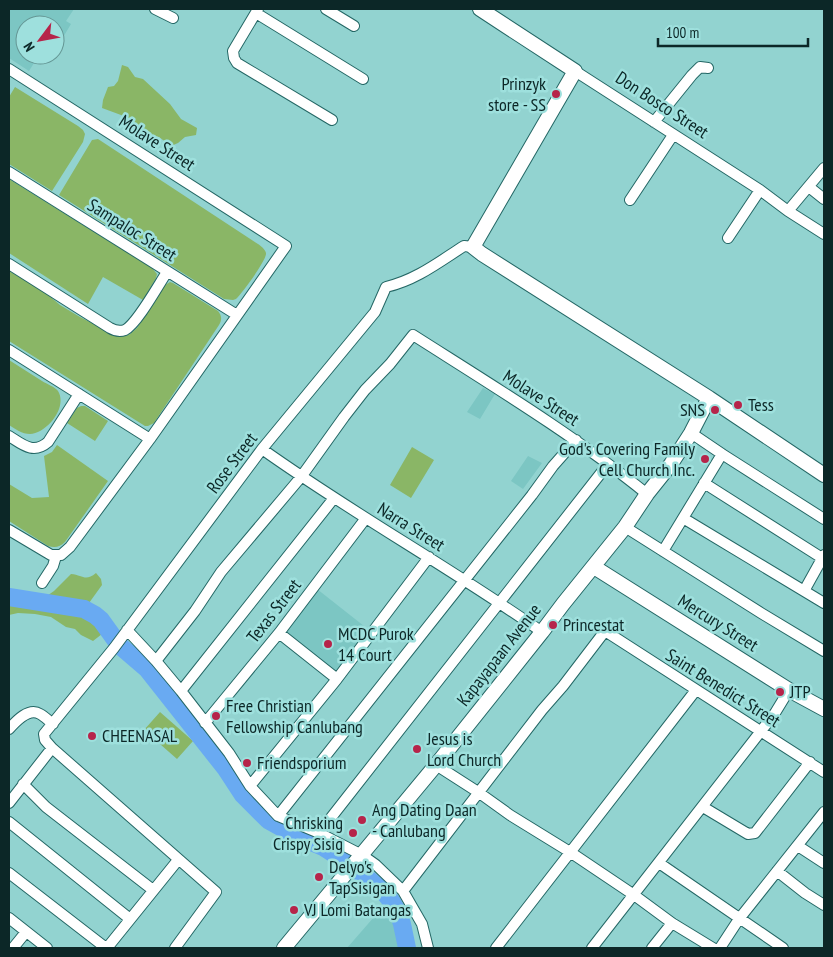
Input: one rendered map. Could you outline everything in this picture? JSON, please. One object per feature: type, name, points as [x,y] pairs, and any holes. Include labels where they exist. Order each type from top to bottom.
[{"type":"street","points":[[155,9],[173,18]]},
{"type":"street","points":[[326,9],[354,26]]},
{"type":"street","name":"Don Bosco Street","points":[[480,9],[760,190],[824,234]]},
{"type":"street","points":[[332,120],[237,64],[233,52],[257,11],[363,79]]},
{"type":"street","points":[[654,122],[692,75],[700,67],[708,68]]},
{"type":"street","name":"Molave Street","points":[[9,69],[286,246],[237,316]]},
{"type":"street","points":[[575,71],[473,247],[709,398],[824,475]]},
{"type":"street","points":[[630,200],[673,135]]},
{"type":"street","points":[[788,211],[824,168]]},
{"type":"street","name":"Sampaloc Street","points":[[9,172],[237,316]]},
{"type":"street","points":[[809,187],[824,199]]},
{"type":"street","points":[[728,238],[760,190]]},
{"type":"street","name":"Rose Street","points":[[53,724],[114,648],[262,450],[375,312],[386,287],[422,274],[464,246],[473,247]]},
{"type":"street","points":[[9,264],[110,328],[120,331],[128,328],[136,320],[167,272]]},
{"type":"street","points":[[9,530],[50,556],[61,555],[70,547],[150,439],[237,316]]},
{"type":"street","name":"Molave Street","points":[[301,476],[360,397],[413,335],[576,440],[647,494]]},
{"type":"street","points":[[9,350],[150,439]]},
{"type":"street","points":[[9,436],[27,447],[39,448],[44,445],[48,442],[79,394]]},
{"type":"street","name":"Kapayapaan Avenue","points":[[284,948],[436,765],[625,527],[691,433],[709,398]]},
{"type":"street","points":[[691,433],[824,519]]},
{"type":"street","points":[[278,816],[553,466],[576,440]]},
{"type":"street","name":"Narra Street","points":[[262,450],[334,498],[500,602],[542,632]]},
{"type":"street","points":[[663,551],[722,454]]},
{"type":"street","points":[[319,833],[608,464]]},
{"type":"street","points":[[156,661],[195,611],[221,572],[301,476]]},
{"type":"street","points":[[704,483],[823,557],[804,591]]},
{"type":"street","points":[[181,691],[334,498]]},
{"type":"street","name":"Texas Street","points":[[205,723],[278,633],[366,518]]},
{"type":"street","points":[[683,518],[824,603]]},
{"type":"street","points":[[625,527],[824,651]]},
{"type":"street","points":[[42,583],[53,566],[56,556]]},
{"type":"street","points":[[250,786],[337,679],[429,557]]},
{"type":"street","name":"Mercury Street","points":[[594,567],[789,690],[824,709]]},
{"type":"street","name":"Saint Benedict Street","points":[[478,792],[605,631],[824,772]]},
{"type":"street","points":[[278,633],[337,679]]},
{"type":"street","points":[[124,634],[156,661],[229,753],[250,786],[278,816],[319,833],[356,863],[376,866],[403,891],[422,924],[428,948]]},
{"type":"street","points":[[496,948],[696,690]]},
{"type":"street","points":[[592,948],[703,807],[761,731],[789,690]]},
{"type":"street","points":[[9,728],[20,718],[33,712],[40,714],[53,724],[44,734],[45,740],[52,748],[216,892],[175,948]]},
{"type":"street","points":[[9,802],[52,748]]},
{"type":"street","points":[[703,807],[748,834],[755,833],[810,762]]},
{"type":"street","points":[[436,765],[713,948]]},
{"type":"street","points":[[23,784],[46,807],[153,890]]},
{"type":"street","points":[[403,891],[478,792]]},
{"type":"street","points":[[720,948],[739,919],[776,871],[823,816]]},
{"type":"street","points":[[9,822],[130,919]]},
{"type":"street","points":[[798,846],[824,863]]},
{"type":"street","points":[[9,873],[106,948],[178,860]]},
{"type":"street","points":[[658,863],[783,948]]},
{"type":"street","points":[[776,871],[824,905]]},
{"type":"street","points":[[9,918],[47,948]]},
{"type":"street","points":[[652,948],[672,922]]},
{"type":"street","points":[[13,948],[26,932]]},
{"type":"shaded area","points":[[9,9],[74,9],[66,21],[71,24],[65,34],[65,15],[15,15],[15,62],[9,58]]},
{"type":"shaded area","points":[[20,65],[33,65],[29,71]]},
{"type":"shaded area","points":[[483,388],[495,394],[480,419],[467,412]]},
{"type":"shaded area","points":[[528,456],[542,463],[523,489],[511,481]]},
{"type":"shaded area","points":[[317,589],[369,630],[335,673],[283,632]]},
{"type":"shaded area","points":[[391,907],[403,948],[347,948],[381,909]]},
{"type":"green space","points":[[122,65],[128,67],[135,77],[143,79],[170,104],[181,119],[197,128],[196,135],[185,137],[171,146],[159,137],[151,137],[142,127],[121,115],[102,108],[108,87],[114,86],[118,81]]},
{"type":"green space","points":[[15,87],[78,126],[85,134],[83,142],[52,191],[9,164],[9,97]]},
{"type":"green space","points":[[98,139],[264,249],[266,253],[263,262],[236,299],[224,299],[59,195],[92,140]]},
{"type":"green space","points":[[9,179],[152,268],[157,274],[156,278],[143,300],[103,277],[88,304],[9,253]]},
{"type":"green space","points":[[9,271],[41,289],[60,305],[115,335],[125,336],[137,328],[165,285],[170,282],[218,311],[221,321],[154,423],[145,426],[9,341]]},
{"type":"green space","points":[[9,360],[58,391],[60,404],[58,411],[49,424],[36,433],[24,433],[9,425]]},
{"type":"green space","points":[[85,406],[108,421],[95,441],[67,423],[77,408]]},
{"type":"green space","points":[[57,445],[108,481],[65,542],[53,547],[48,546],[9,521],[9,484],[32,498],[49,497],[44,456],[52,452]]},
{"type":"green space","points":[[412,447],[434,460],[411,498],[390,485]]},
{"type":"green space","points":[[96,573],[101,579],[102,585],[89,603],[105,622],[102,634],[93,641],[51,617],[18,613],[9,615],[9,590],[44,598],[71,574],[86,578]]},
{"type":"green space","points":[[160,712],[193,741],[177,759],[144,730]]},
{"type":"green space","points":[[360,867],[387,891],[398,905],[406,921],[413,948],[403,948],[392,908],[381,893],[355,873]]},
{"type":"waterway","points":[[9,597],[84,609],[101,620],[119,645],[147,669],[226,769],[243,795],[268,820],[297,836],[323,847],[352,866],[383,891],[399,915],[407,948]]},
{"type":"place","name":"Prinzyk store - SS","points":[[556,94]]},
{"type":"place","name":"Tess","points":[[738,405]]},
{"type":"place","name":"SNS","points":[[715,410]]},
{"type":"place","name":"God's Covering Family Cell Church Inc.","points":[[705,459]]},
{"type":"place","name":"Princestat","points":[[553,625]]},
{"type":"place","name":"MCDC Purok 14 Court","points":[[328,644]]},
{"type":"place","name":"JTP","points":[[780,692]]},
{"type":"place","name":"Free Christian Fellowship Canlubang","points":[[216,716]]},
{"type":"place","name":"CHEENASAL","points":[[92,736]]},
{"type":"place","name":"Jesus is Lord Church","points":[[417,749]]},
{"type":"place","name":"Friendsporium","points":[[247,763]]},
{"type":"place","name":"Ang Dating Daan - Canlubang","points":[[362,820]]},
{"type":"place","name":"Chrisking Crispy Sisig","points":[[353,833]]},
{"type":"place","name":"Delyo's TapSisigan","points":[[319,877]]},
{"type":"place","name":"VJ Lomi Batangas","points":[[294,910]]}]
